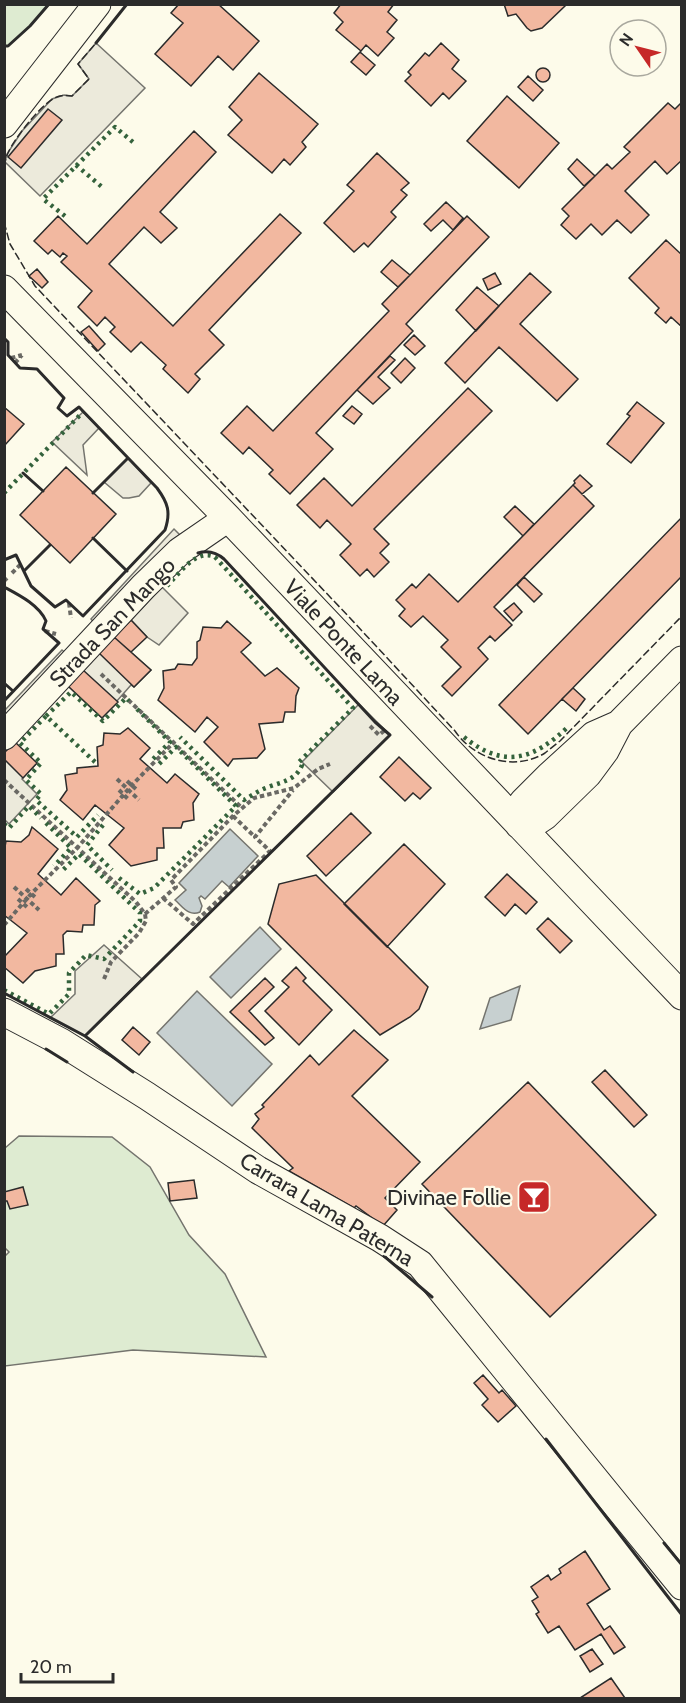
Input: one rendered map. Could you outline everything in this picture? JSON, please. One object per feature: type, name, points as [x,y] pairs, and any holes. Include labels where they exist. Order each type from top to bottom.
[{"type":"street","points":[[4,124],[97,4]]},
{"type":"street","name":"Viale Ponte Lama","points":[[4,289],[228,518],[681,996]]},
{"type":"street","name":"Strada San Mango","points":[[4,736],[143,587],[180,551],[228,518]]},
{"type":"street","points":[[519,825],[519,813],[523,802],[594,735],[619,724],[681,660]]},
{"type":"street","name":"Carrara Lama Paterna","points":[[4,1012],[61,1042],[258,1170],[380,1238],[420,1264],[681,1587]]},
{"type":"path","points":[[11,358],[22,355],[15,363]]},
{"type":"path","points":[[12,573],[20,565]]},
{"type":"path","points":[[69,603],[71,618]]},
{"type":"path","points":[[45,631],[56,634]]},
{"type":"path","points":[[93,667],[175,741],[242,808]]},
{"type":"path","points":[[370,726],[379,735],[385,730]]},
{"type":"path","points":[[4,925],[175,741]]},
{"type":"path","points":[[255,837],[294,788],[318,769],[330,764]]},
{"type":"path","points":[[117,779],[140,800]]},
{"type":"path","points":[[4,780],[136,902],[145,914],[146,921],[139,933],[111,962],[104,979]]},
{"type":"path","points":[[127,781],[137,790]]},
{"type":"path","points":[[145,914],[176,886],[171,880],[242,808],[254,798],[294,788]]},
{"type":"path","points":[[119,790],[129,800]]},
{"type":"path","points":[[163,898],[193,924],[270,851],[233,816]]},
{"type":"path","points":[[14,887],[39,910]]},
{"type":"path","points":[[26,889],[36,898]]},
{"type":"path","points":[[18,899],[28,908]]},
{"type":"green space","points":[[4,5],[49,5],[30,26],[8,46],[5,46]]},
{"type":"green space","points":[[19,1136],[112,1137],[150,1167],[189,1235],[225,1274],[266,1357],[133,1350],[5,1366],[4,1257],[9,1252],[4,1247],[5,1148]]},
{"type":"shaded area","points":[[96,43],[145,88],[40,196],[5,162],[7,154],[22,131],[52,99],[64,95],[72,96],[89,79],[78,64]]},
{"type":"shaded area","points":[[83,412],[99,428],[83,445],[87,475],[52,442]]},
{"type":"shaded area","points":[[128,458],[151,483],[139,496],[123,498],[104,482]]},
{"type":"shaded area","points":[[174,529],[180,535],[96,625],[91,619]]},
{"type":"shaded area","points":[[162,587],[188,613],[159,645],[147,637],[131,620]]},
{"type":"shaded area","points":[[114,637],[151,670],[134,687],[131,685],[102,718],[68,686]]},
{"type":"shaded area","points":[[62,650],[69,656],[5,722],[5,710]]},
{"type":"shaded area","points":[[359,704],[390,735],[333,792],[302,762]]},
{"type":"shaded area","points":[[4,754],[37,763],[22,779],[37,794],[9,824],[5,820]]},
{"type":"shaded area","points":[[230,829],[258,856],[229,887],[222,881],[205,899],[201,896],[199,898],[202,906],[200,912],[189,912],[175,900],[186,890],[179,883]]},
{"type":"shaded area","points":[[260,927],[281,949],[231,998],[210,977]]},
{"type":"shaded area","points":[[104,945],[142,979],[85,1036],[50,1018],[75,994],[75,971]]},
{"type":"shaded area","points":[[520,986],[511,1020],[480,1029],[490,998]]},
{"type":"shaded area","points":[[197,991],[272,1064],[232,1106],[157,1033]]},
{"type":"building","points":[[179,4],[218,4],[259,41],[233,70],[218,56],[191,86],[155,54],[183,23],[171,13]]},
{"type":"building","points":[[341,4],[394,4],[388,12],[397,20],[387,32],[394,38],[378,56],[366,45],[361,51],[336,30],[343,22],[334,13]]},
{"type":"building","points":[[504,4],[563,4],[565,6],[542,28],[531,31],[516,14],[508,16]]},
{"type":"building","points":[[441,43],[459,60],[452,69],[466,81],[449,99],[443,93],[431,106],[405,81],[411,75],[408,72],[425,53],[429,56]]},
{"type":"building","points":[[360,52],[375,65],[366,75],[351,62]]},
{"type":"building","points":[[540,68],[546,68],[550,75],[546,82],[540,82],[536,78],[536,72]]},
{"type":"building","points":[[259,73],[318,124],[302,142],[306,147],[290,165],[284,159],[272,173],[228,135],[242,120],[229,107]]},
{"type":"building","points":[[528,76],[543,90],[533,101],[518,87]]},
{"type":"building","points":[[507,96],[559,143],[519,188],[467,141]]},
{"type":"building","points":[[682,102],[682,160],[667,174],[655,161],[625,191],[649,215],[631,233],[617,220],[602,235],[591,224],[576,239],[561,225],[569,216],[562,209],[607,164],[612,169],[630,152],[624,147],[668,103],[675,109]]},
{"type":"building","points":[[48,109],[62,120],[21,168],[8,157]]},
{"type":"building","points":[[194,131],[216,152],[160,212],[177,228],[161,243],[144,227],[109,264],[173,326],[280,214],[301,233],[209,330],[224,345],[195,374],[200,379],[188,393],[163,369],[166,365],[141,342],[131,352],[110,332],[115,327],[105,317],[97,326],[78,307],[92,291],[61,262],[67,256],[63,253],[60,257],[52,250],[48,254],[34,241],[58,216],[87,244]]},
{"type":"building","points":[[377,153],[409,183],[401,190],[407,195],[391,212],[396,217],[368,247],[364,243],[354,252],[324,223],[354,191],[347,185]]},
{"type":"building","points":[[577,159],[595,176],[584,186],[568,169]]},
{"type":"building","points":[[446,202],[463,218],[453,230],[443,220],[431,231],[424,224]]},
{"type":"building","points":[[467,216],[489,237],[406,324],[413,331],[316,433],[333,449],[290,494],[269,474],[273,470],[249,447],[243,454],[221,433],[247,406],[273,431],[389,311],[382,304]]},
{"type":"building","points":[[666,240],[682,255],[682,327],[671,317],[666,323],[655,313],[659,308],[629,278]]},
{"type":"building","points":[[392,260],[410,275],[398,287],[381,272]]},
{"type":"building","points":[[37,269],[48,282],[42,288],[29,276]]},
{"type":"building","points":[[495,273],[501,284],[488,290],[483,279]]},
{"type":"building","points":[[530,273],[551,292],[520,324],[578,379],[557,401],[499,347],[465,383],[445,363]]},
{"type":"building","points":[[477,287],[499,306],[476,331],[456,310]]},
{"type":"building","points":[[89,326],[105,344],[98,351],[81,332]]},
{"type":"building","points":[[414,335],[425,346],[415,355],[404,345]]},
{"type":"building","points":[[390,356],[395,360],[378,377],[390,388],[373,404],[357,390]]},
{"type":"building","points":[[405,358],[415,368],[401,383],[391,373]]},
{"type":"building","points":[[468,388],[492,411],[374,529],[389,544],[380,553],[389,562],[374,577],[367,569],[360,576],[340,555],[351,544],[327,520],[320,528],[297,505],[324,478],[352,506]]},
{"type":"building","points":[[637,402],[664,423],[631,463],[607,444],[630,416],[627,414]]},
{"type":"building","points":[[352,406],[362,414],[354,424],[343,416]]},
{"type":"building","points":[[4,407],[24,424],[5,445],[4,444]]},
{"type":"building","points":[[66,467],[116,514],[70,563],[20,515]]},
{"type":"building","points":[[580,475],[592,486],[582,494],[573,485]]},
{"type":"building","points":[[573,485],[594,506],[494,607],[512,625],[495,641],[490,636],[478,648],[488,659],[452,696],[442,686],[461,667],[441,647],[448,640],[423,616],[411,627],[399,616],[405,609],[396,600],[412,584],[416,588],[429,574],[458,602]]},
{"type":"building","points":[[515,506],[534,524],[523,536],[504,517]]},
{"type":"building","points":[[682,517],[682,576],[528,734],[499,705]]},
{"type":"building","points":[[524,577],[542,594],[534,602],[517,585]]},
{"type":"building","points":[[514,603],[522,612],[513,621],[504,611]]},
{"type":"building","points":[[131,620],[147,637],[131,652],[114,637]]},
{"type":"building","points":[[227,621],[251,643],[241,652],[265,676],[277,668],[299,688],[295,712],[285,712],[283,722],[259,724],[265,749],[257,758],[233,759],[228,766],[204,742],[218,727],[207,717],[195,732],[158,700],[164,688],[163,671],[175,669],[178,664],[192,665],[197,658],[197,642],[200,640],[203,627],[221,628]]},
{"type":"building","points":[[114,637],[151,670],[134,687],[99,653]]},
{"type":"building","points":[[83,670],[118,702],[102,718],[68,686]]},
{"type":"building","points":[[573,688],[585,699],[576,711],[562,699]]},
{"type":"building","points":[[128,728],[150,748],[140,759],[167,783],[175,774],[199,794],[193,803],[194,820],[183,822],[181,828],[163,828],[164,848],[157,848],[157,860],[131,866],[109,845],[124,828],[95,805],[83,820],[60,800],[67,790],[65,775],[77,773],[77,768],[98,766],[97,747],[103,745],[104,733],[120,734]]},
{"type":"building","points":[[15,742],[37,763],[23,778],[4,759],[4,753]]},
{"type":"building","points":[[399,757],[431,788],[420,799],[413,793],[405,801],[380,777]]},
{"type":"building","points":[[351,813],[371,833],[326,876],[307,856]]},
{"type":"building","points":[[32,827],[58,849],[38,874],[61,895],[76,878],[100,901],[95,905],[94,925],[83,925],[82,932],[67,931],[63,935],[64,954],[56,954],[56,966],[35,971],[23,983],[4,967],[4,957],[27,933],[4,915],[4,852],[6,841],[21,842],[29,835]]},
{"type":"building","points":[[404,844],[445,884],[387,947],[344,904]]},
{"type":"building","points":[[507,874],[537,902],[526,914],[515,904],[505,916],[485,897]]},
{"type":"building","points":[[316,875],[428,987],[419,1009],[380,1035],[268,924],[279,884]]},
{"type":"building","points":[[548,918],[572,941],[560,953],[537,929]]},
{"type":"building","points":[[296,967],[306,978],[303,981],[332,1010],[299,1045],[265,1011],[289,987],[282,981]]},
{"type":"building","points":[[265,978],[274,987],[249,1011],[274,1038],[265,1045],[230,1012]]},
{"type":"building","points":[[133,1027],[150,1042],[139,1055],[122,1040]]},
{"type":"building","points":[[354,1030],[388,1060],[352,1096],[420,1162],[385,1198],[397,1210],[383,1226],[356,1206],[354,1208],[289,1171],[293,1168],[252,1128],[259,1119],[255,1114],[264,1107],[262,1105],[310,1055],[319,1065]]},
{"type":"building","points":[[605,1070],[647,1115],[634,1127],[592,1082]]},
{"type":"building","points":[[528,1082],[656,1215],[550,1317],[422,1184]]},
{"type":"building","points":[[194,1180],[197,1198],[170,1201],[168,1183]]},
{"type":"building","points":[[23,1187],[28,1205],[10,1209],[7,1201],[4,1201],[4,1192]]},
{"type":"building","points":[[483,1375],[499,1393],[502,1390],[516,1406],[498,1422],[482,1405],[488,1399],[474,1383]]},
{"type":"building","points":[[585,1551],[610,1589],[587,1604],[604,1630],[610,1626],[625,1647],[614,1654],[601,1634],[575,1650],[559,1626],[548,1633],[536,1614],[539,1612],[532,1601],[538,1597],[531,1587],[548,1575],[551,1580],[561,1573],[559,1569]]},
{"type":"building","points":[[592,1649],[603,1664],[590,1672],[580,1656]]},
{"type":"building","points":[[611,1678],[625,1698],[580,1698]]},
{"type":"hedge","points":[[65,216],[43,199],[115,127],[134,143]]},
{"type":"hedge","points":[[76,165],[102,187]]},
{"type":"hedge","points":[[4,493],[83,412]]},
{"type":"hedge","points":[[167,586],[182,569],[195,559],[208,555],[215,557],[353,708],[299,762],[302,765],[296,774],[244,800],[180,737]]},
{"type":"hedge","points":[[46,716],[71,692],[103,721],[126,698],[129,701]]},
{"type":"hedge","points":[[137,709],[170,742],[150,762]]},
{"type":"hedge","points":[[95,762],[46,716],[20,743],[41,763],[26,780],[41,794],[36,800],[77,837],[98,815]]},
{"type":"hedge","points":[[464,737],[493,754],[506,757],[519,756],[544,746],[569,726]]},
{"type":"hedge","points":[[119,878],[140,894],[154,888],[236,806],[176,747],[156,767]]},
{"type":"hedge","points":[[4,824],[9,828],[29,806],[41,818]]},
{"type":"hedge","points":[[46,823],[71,848],[54,866]]},
{"type":"hedge","points":[[103,825],[87,845],[112,870]]},
{"type":"hedge","points":[[4,990],[49,1014],[69,994],[69,973],[86,955],[104,959],[140,921],[140,913],[79,854],[61,872]]},
{"type":"fence","points":[[4,167],[7,155],[16,140],[41,108],[58,97],[72,96],[89,79],[78,64],[96,43]]},
{"type":"fence","points":[[4,222],[10,244],[35,286],[473,749],[496,760],[508,762],[521,762],[545,753],[560,741],[682,616]]},
{"type":"wall","points":[[4,46],[8,46],[30,26],[49,4]]},
{"type":"wall","points":[[96,43],[127,4]]},
{"type":"wall","points":[[4,338],[8,342],[8,355],[20,368],[37,369],[64,398],[58,408],[67,416],[79,407],[157,488],[164,498],[168,513],[165,530],[83,616],[66,600],[55,607],[31,586],[16,555],[4,560]]},
{"type":"wall","points":[[93,493],[128,458]]},
{"type":"wall","points":[[23,473],[43,491]]},
{"type":"wall","points":[[93,538],[127,571]]},
{"type":"wall","points":[[24,571],[50,545]]},
{"type":"wall","points":[[133,1072],[85,1036],[390,735],[375,722],[224,559],[212,552],[198,553]]},
{"type":"wall","points":[[4,587],[39,610],[46,621],[43,629],[59,643],[4,701]]},
{"type":"wall","points":[[4,683],[13,691]]},
{"type":"wall","points":[[4,993],[85,1036]]},
{"type":"wall","points":[[46,1049],[67,1062]]},
{"type":"wall","points":[[384,1256],[432,1297]]},
{"type":"wall","points":[[546,1439],[682,1615]]},
{"type":"wall","points":[[664,1543],[682,1565]]},
{"type":"place","name":"Divinae Follie","points":[[534,1197]]}]
